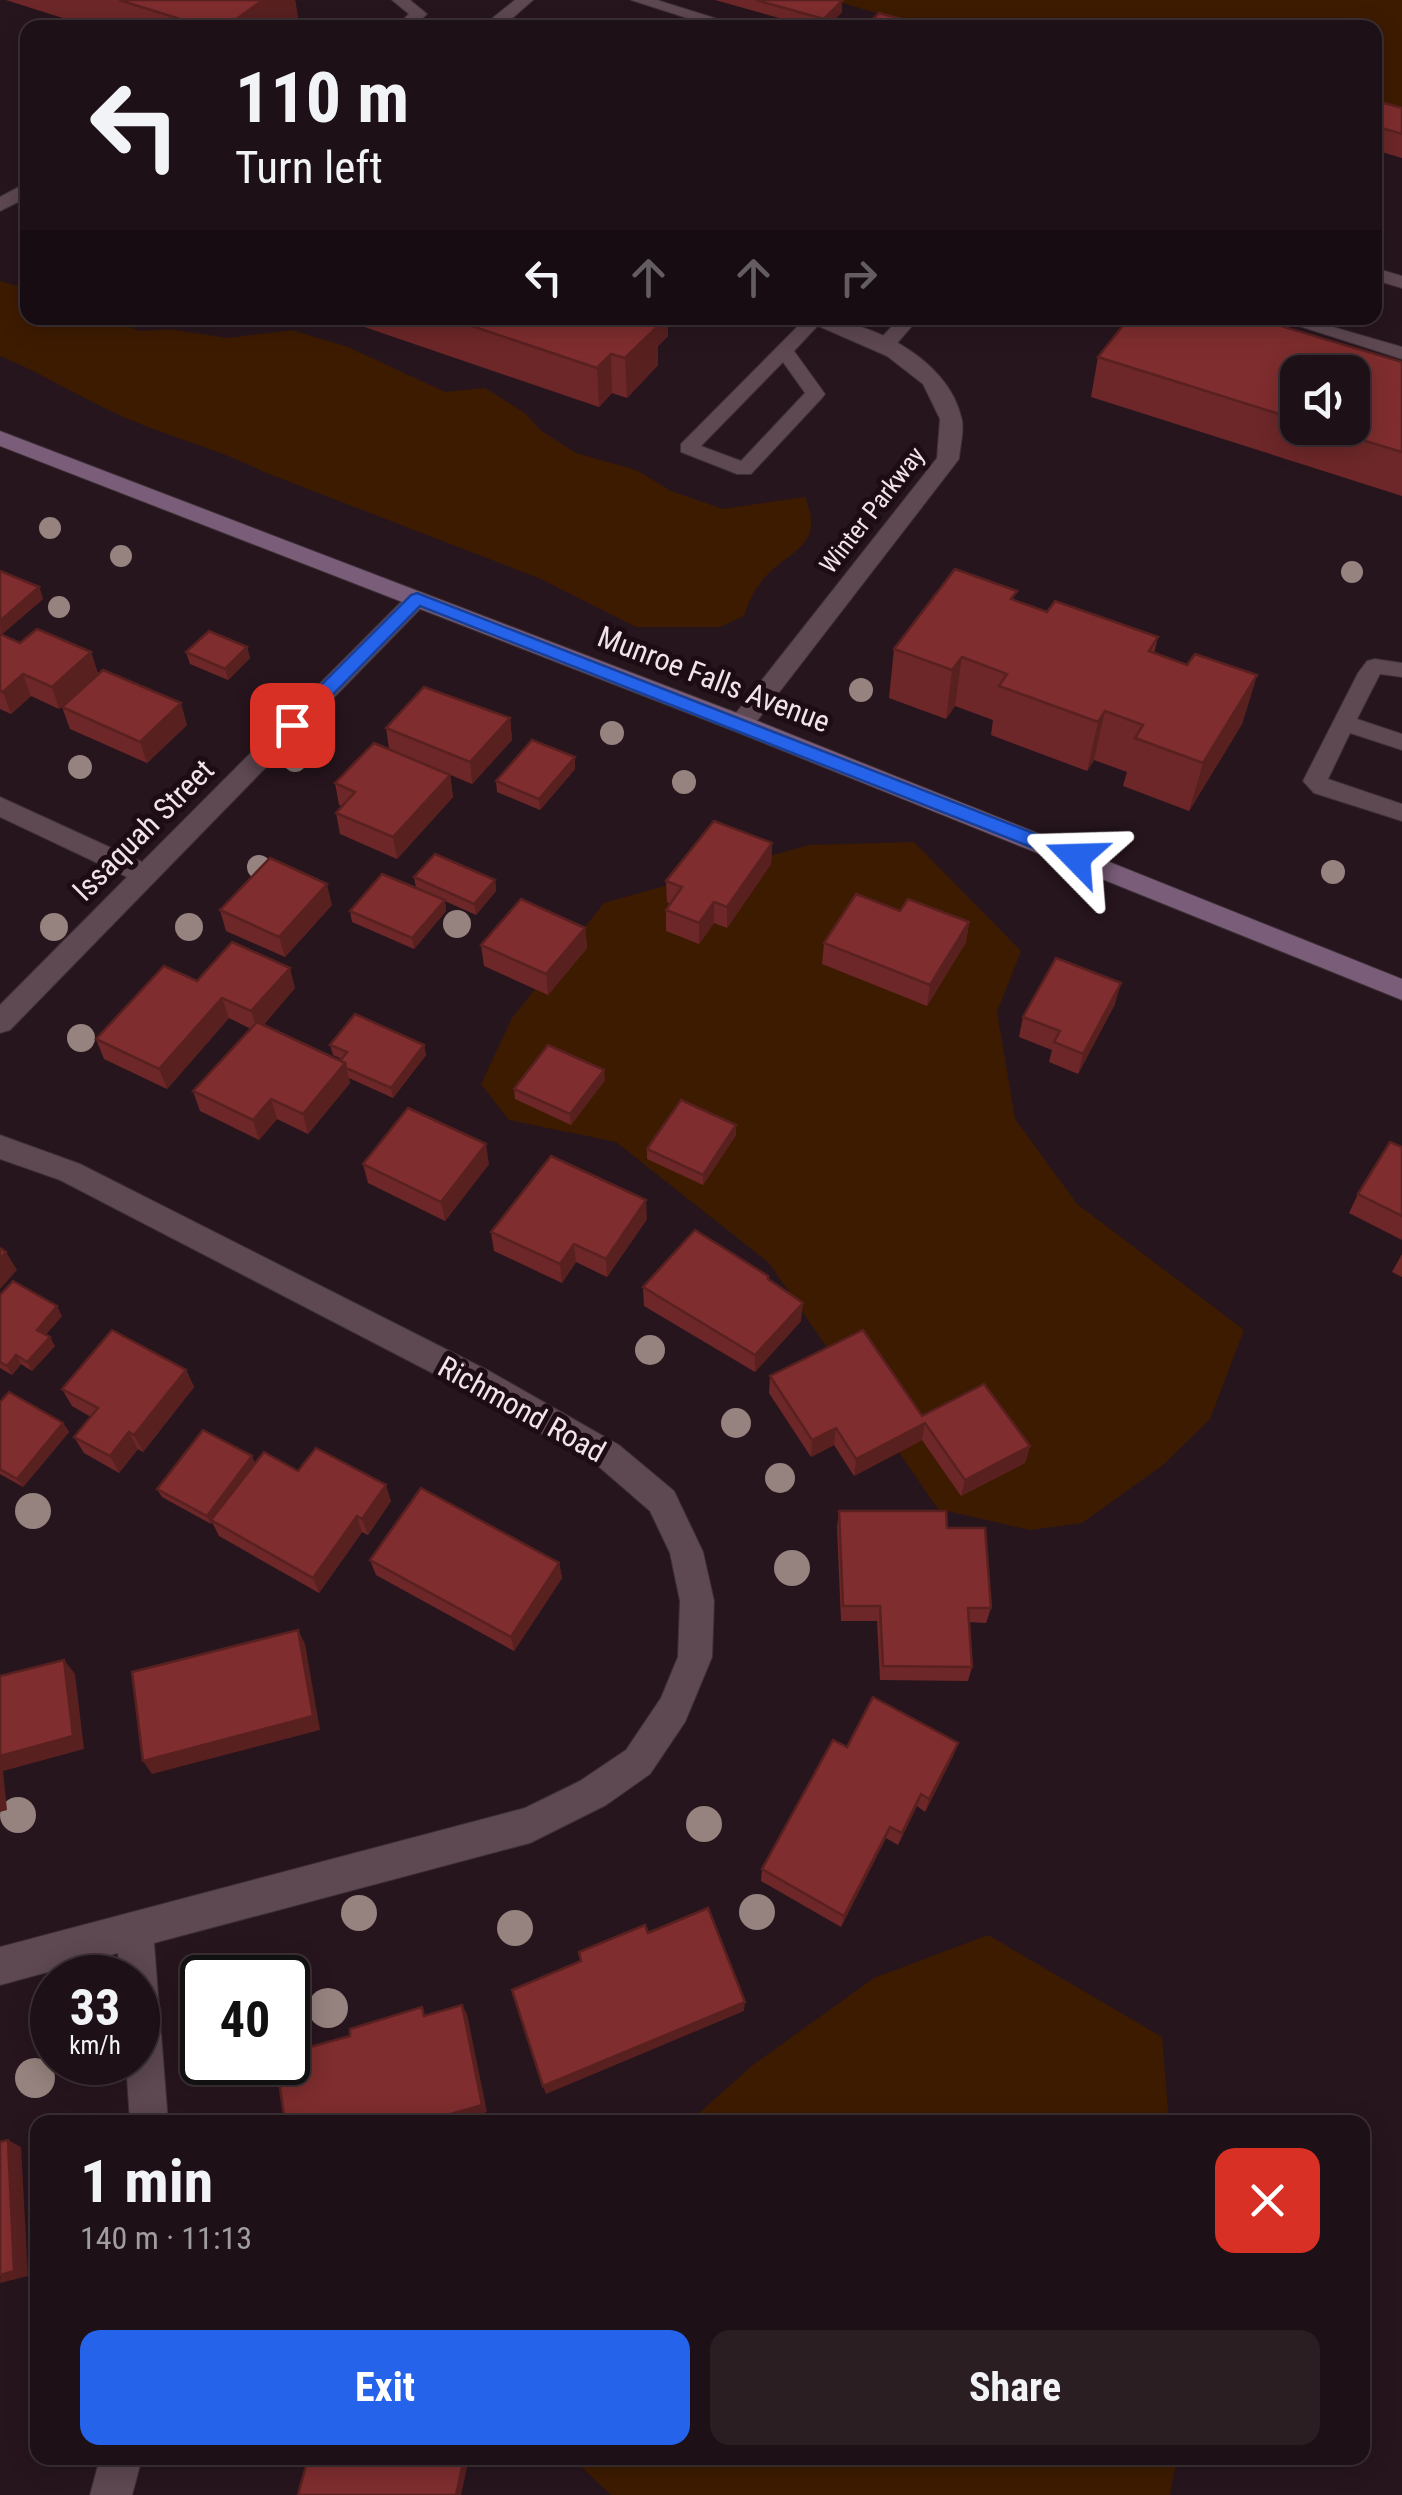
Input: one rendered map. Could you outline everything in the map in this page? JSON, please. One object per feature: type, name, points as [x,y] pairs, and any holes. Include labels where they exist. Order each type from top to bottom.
[{"type":"street","name":"Winter Parkway","points":[[741,724],[948,458],[951,421],[936,388],[914,364],[884,345],[831,325]]},
{"type":"street","name":"Munroe Falls Avenue","points":[[0,438],[741,724],[1402,990]]},
{"type":"street","name":"Issaquah Street","points":[[0,1022],[417,599]]},
{"type":"street","points":[[0,806],[144,874]]},
{"type":"street","name":"Richmond Road","points":[[0,1147],[70,1172],[480,1382],[608,1454],[662,1502],[686,1552],[697,1600],[695,1657],[672,1710],[638,1762],[593,1793],[530,1825],[0,1966]]},
{"type":"street","points":[[135,1930],[148,2115]]},
{"type":"street","points":[[111,2495],[120,2465]]},
{"type":"lane","points":[[505,20],[525,0]]},
{"type":"lane","points":[[638,0],[709,20]]},
{"type":"lane","points":[[406,1],[419,14],[412,20]]},
{"type":"lane","points":[[784,350],[815,394],[744,470],[688,448],[806,325]]},
{"type":"lane","points":[[884,345],[903,325]]},
{"type":"lane","points":[[1306,325],[1402,354]]},
{"type":"lane","points":[[1402,670],[1375,666],[1315,781],[1322,787],[1402,813]]},
{"type":"lane","points":[[1343,722],[1402,742]]},
{"type":"shaded area","points":[[832,0],[1402,0],[1402,149],[1382,148],[1382,20],[901,20]]},
{"type":"shaded area","points":[[0,281],[20,287],[20,325],[123,325],[140,331],[169,329],[228,338],[292,330],[348,347],[445,392],[485,388],[576,453],[636,470],[671,491],[723,509],[805,497],[810,513],[809,535],[797,551],[760,583],[744,616],[720,627],[636,627],[541,579],[126,418],[0,356]]},
{"type":"shaded area","points":[[914,842],[1021,951],[997,1012],[1015,1119],[1077,1204],[1244,1330],[1210,1419],[1163,1465],[1082,1523],[1030,1530],[938,1509],[769,1263],[616,1142],[509,1120],[481,1084],[512,1018],[604,903],[809,845]]},
{"type":"shaded area","points":[[988,1935],[1162,2037],[1168,2115],[697,2115],[753,2065],[874,1978]]},
{"type":"shaded area","points":[[579,2465],[1176,2465],[1170,2495],[611,2495]]},
{"type":"building","points":[[119,0],[263,0],[235,20],[183,20]]},
{"type":"building","points":[[756,0],[838,0],[842,1],[824,19]]},
{"type":"building","points":[[879,13],[905,20],[872,20]]},
{"type":"building","points":[[1382,105],[1402,108],[1402,134],[1382,128]]},
{"type":"building","points":[[469,325],[658,326],[625,358],[611,354],[597,368]]},
{"type":"building","points":[[1123,325],[1278,325],[1402,362],[1402,452],[1370,442],[1370,355],[1280,355],[1280,414],[1098,357]]},
{"type":"building","points":[[955,569],[1017,591],[1011,599],[1047,612],[1055,601],[1158,637],[1149,651],[1187,665],[1195,654],[1257,675],[1203,763],[1135,738],[1143,725],[1105,711],[1098,722],[999,686],[1007,674],[962,657],[952,670],[894,649]]},
{"type":"building","points":[[0,571],[39,587],[0,621]]},
{"type":"building","points":[[37,629],[91,652],[52,687],[23,674],[0,691],[0,634],[20,643]]},
{"type":"building","points":[[209,631],[247,647],[225,669],[186,652]]},
{"type":"building","points":[[103,670],[181,703],[140,742],[62,707]]},
{"type":"building","points":[[424,687],[510,718],[470,762],[386,728]]},
{"type":"building","points":[[532,740],[575,757],[539,799],[496,781]]},
{"type":"building","points":[[374,743],[450,775],[393,837],[336,813],[355,792],[335,783]]},
{"type":"building","points":[[714,821],[772,843],[727,907],[714,902],[699,923],[666,910],[682,887],[666,881]]},
{"type":"building","points":[[435,854],[495,880],[474,904],[414,877]]},
{"type":"building","points":[[270,858],[327,884],[279,937],[220,910]]},
{"type":"building","points":[[382,874],[445,900],[412,938],[350,911]]},
{"type":"building","points":[[856,894],[900,911],[908,899],[969,922],[930,985],[824,943]]},
{"type":"building","points":[[521,899],[585,928],[546,974],[481,945]]},
{"type":"building","points":[[232,942],[290,968],[251,1011],[222,998],[159,1069],[96,1039],[164,966],[197,981]]},
{"type":"building","points":[[1056,958],[1121,983],[1083,1054],[1054,1042],[1060,1031],[1023,1017]]},
{"type":"building","points":[[355,1014],[424,1045],[391,1088],[346,1068],[340,1061],[347,1052],[330,1045]]},
{"type":"building","points":[[257,1022],[345,1063],[303,1114],[271,1099],[253,1120],[193,1091]]},
{"type":"building","points":[[548,1045],[604,1070],[570,1114],[514,1089]]},
{"type":"building","points":[[681,1100],[736,1125],[703,1175],[647,1149]]},
{"type":"building","points":[[408,1108],[486,1144],[441,1202],[363,1164]]},
{"type":"building","points":[[1390,1142],[1402,1147],[1402,1216],[1358,1194]]},
{"type":"building","points":[[551,1156],[646,1200],[606,1259],[574,1244],[560,1264],[491,1232]]},
{"type":"building","points":[[695,1230],[803,1303],[755,1355],[643,1287]]},
{"type":"building","points":[[13,1281],[57,1306],[37,1330],[50,1337],[27,1362],[16,1355],[7,1366],[0,1362],[0,1295]]},
{"type":"building","points":[[112,1330],[186,1370],[134,1435],[129,1432],[110,1456],[74,1437],[98,1408],[62,1389]]},
{"type":"building","points":[[863,1330],[922,1416],[984,1384],[1030,1446],[965,1480],[925,1423],[856,1459],[836,1428],[812,1440],[770,1376]]},
{"type":"building","points":[[9,1392],[63,1423],[17,1479],[0,1469],[0,1402]]},
{"type":"building","points":[[203,1430],[252,1456],[207,1516],[157,1489]]},
{"type":"building","points":[[316,1448],[386,1485],[362,1519],[357,1516],[313,1578],[211,1520],[264,1452],[298,1471]]},
{"type":"building","points":[[421,1488],[559,1563],[511,1637],[370,1560]]},
{"type":"building","points":[[839,1511],[946,1511],[947,1528],[985,1528],[991,1608],[968,1608],[972,1667],[883,1666],[880,1606],[843,1606]]},
{"type":"building","points":[[298,1630],[313,1716],[143,1761],[132,1672]]},
{"type":"building","points":[[64,1660],[73,1736],[0,1756],[0,1676]]},
{"type":"building","points":[[873,1697],[958,1743],[929,1799],[921,1794],[902,1833],[890,1827],[844,1916],[762,1869],[833,1740],[847,1747]]},
{"type":"building","points":[[708,1908],[745,2002],[543,2086],[512,1990],[581,1961],[579,1952],[645,1925],[648,1933]]},
{"type":"building","points":[[462,2005],[482,2105],[447,2115],[284,2115],[279,2085],[310,2085],[310,2047],[350,2036],[350,2029],[422,2007],[424,2016]]},
{"type":"building","points":[[8,2140],[14,2271],[0,2275],[0,2142]]},
{"type":"building","points":[[306,2465],[462,2465],[456,2495],[298,2495]]},
{"type":"route","points":[[292,725],[417,599],[1076,857]]}]
